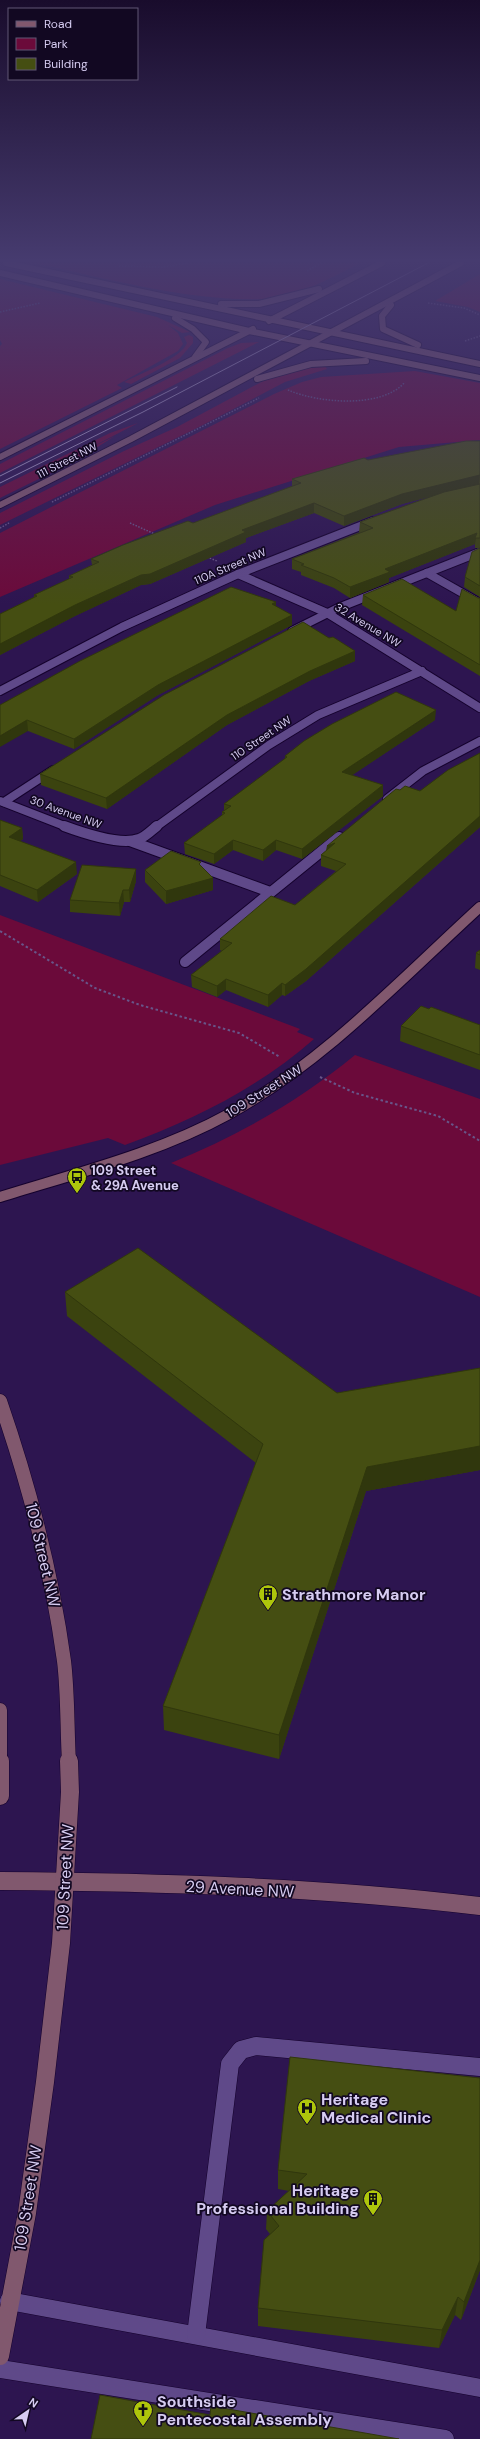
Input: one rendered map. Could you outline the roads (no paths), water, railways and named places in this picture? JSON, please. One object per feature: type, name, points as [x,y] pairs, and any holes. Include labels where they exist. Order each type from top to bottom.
[{"type":"main road","points":[[0,456],[157,377]]},
{"type":"main road","name":"111 Street NW","points":[[0,505],[249,377]]},
{"type":"main road","points":[[199,403],[263,377]]},
{"type":"main road","name":"109 Street NW","points":[[0,1197],[126,1157],[172,1140],[212,1123],[245,1104],[302,1068],[325,1050],[480,907]]},
{"type":"main road","name":"109 Street NW","points":[[0,1401],[24,1471],[47,1566],[64,1663],[70,1792],[66,1880],[60,1951],[36,2151],[27,2213],[9,2301],[0,2356]]},
{"type":"main road","points":[[0,1710],[0,1796]]},
{"type":"main road","name":"29 Avenue NW","points":[[0,1881],[66,1880],[395,1897],[480,1906]]},
{"type":"street","name":"110A Street NW","points":[[0,691],[122,627],[238,574],[380,518]]},
{"type":"street","points":[[282,637],[327,613],[480,552]]},
{"type":"street","points":[[427,573],[480,603]]},
{"type":"street","name":"32 Avenue NW","points":[[238,574],[327,613],[480,708]]},
{"type":"street","name":"110 Street NW","points":[[127,841],[150,832],[269,745],[318,715],[422,671]]},
{"type":"street","points":[[380,805],[423,771],[480,741]]},
{"type":"street","points":[[2,801],[62,764]]},
{"type":"street","name":"30 Avenue NW","points":[[2,801],[103,838],[127,841],[270,892]]},
{"type":"street","points":[[184,962],[349,829]]},
{"type":"street","points":[[196,2335],[230,2064],[241,2050],[256,2046],[480,2067]]},
{"type":"street","points":[[9,2301],[480,2388]]},
{"type":"street","points":[[0,2369],[444,2439]]},
{"type":"tram line","points":[[0,483],[210,377]]},
{"type":"tram line","points":[[0,476],[177,387]]},
{"type":"place","name":"109 Street & 29A Avenue","points":[[77,1194]]},
{"type":"place","name":"Strathmore Manor","points":[[268,1611]]},
{"type":"place","name":"Heritage Medical Clinic","points":[[307,2125]]},
{"type":"place","name":"Heritage Professional Building","points":[[373,2216]]},
{"type":"place","name":"Southside Pentecostal Assembly","points":[[143,2427]]}]
